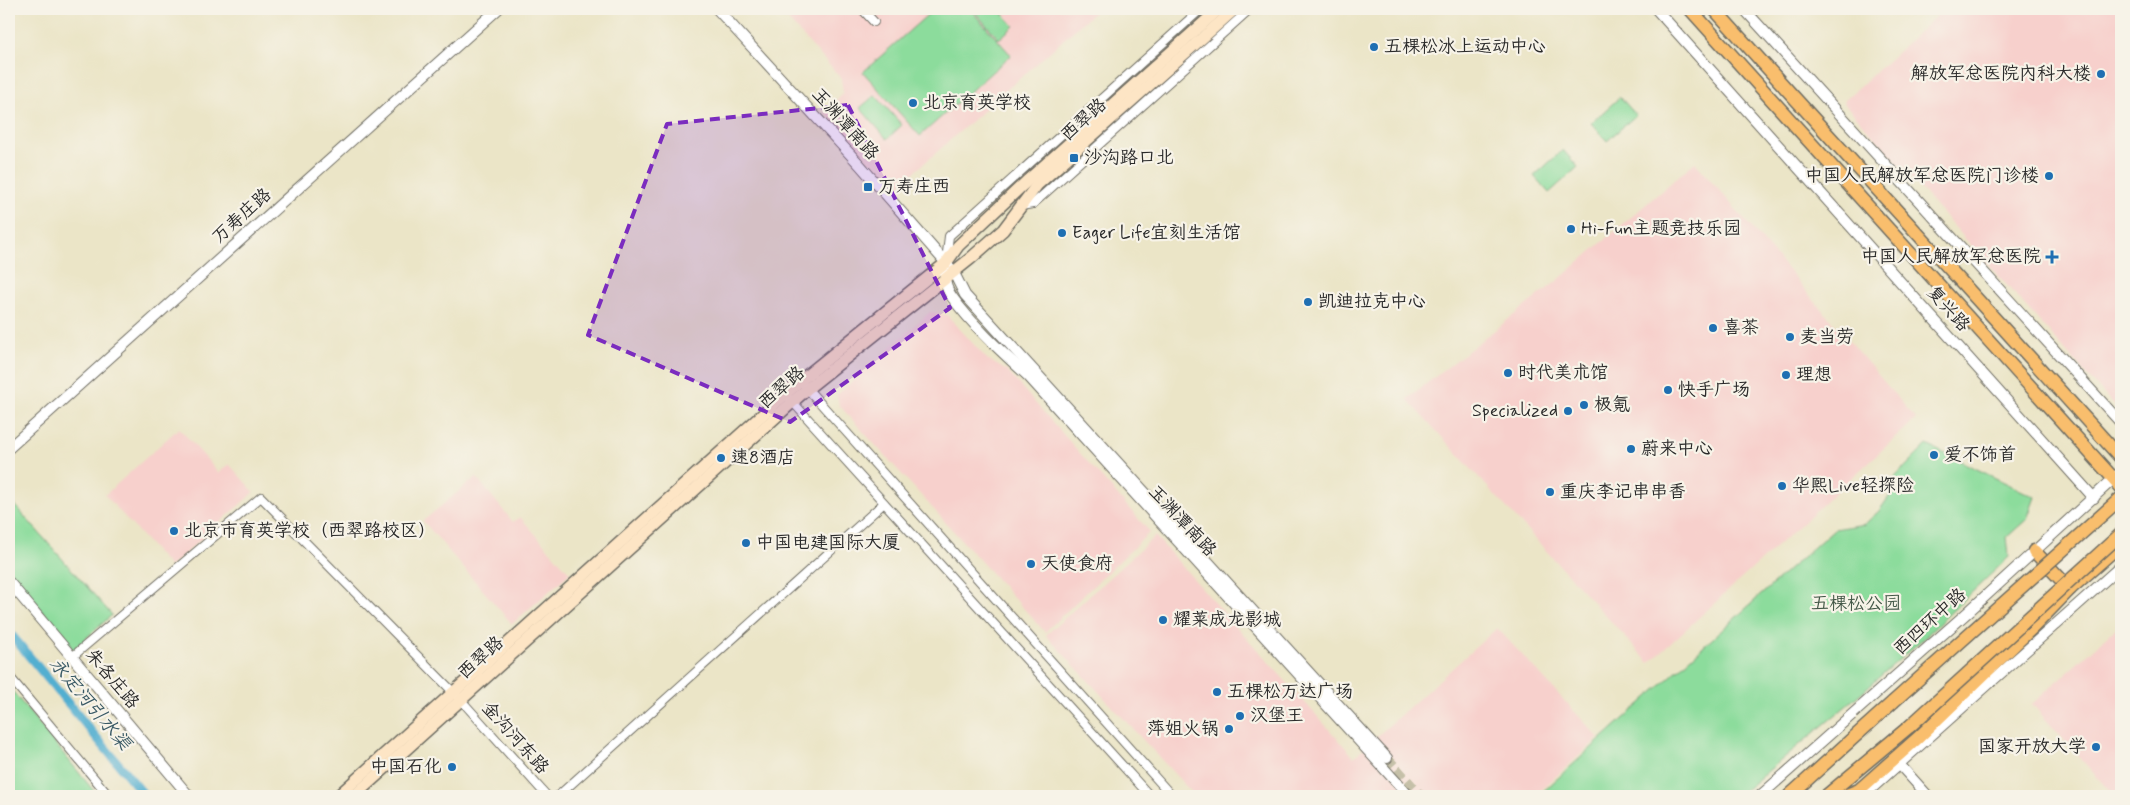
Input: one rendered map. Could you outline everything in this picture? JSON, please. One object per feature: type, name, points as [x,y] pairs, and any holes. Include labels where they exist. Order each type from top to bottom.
[{"type":"highway","name":"复兴路","points":[[1690,9],[2119,479]]},
{"type":"highway","name":"复兴路","points":[[1714,9],[2121,458]]},
{"type":"highway","name":"西四环中路","points":[[1789,796],[2121,498]]},
{"type":"highway","points":[[1826,796],[1910,726],[2121,534]]},
{"type":"highway","points":[[1844,796],[1859,790],[1931,726],[2070,589],[2121,544]]},
{"type":"highway","points":[[2034,550],[2070,589]]},
{"type":"main road","name":"西翠路","points":[[948,271],[958,246],[1028,180],[1225,11]]},
{"type":"main road","name":"西翠路","points":[[338,796],[457,696],[803,385],[948,271],[970,259],[1003,230],[1037,185],[1225,11]]},
{"type":"main road","name":"西翠路","points":[[354,796],[457,696]]},
{"type":"street","name":"万寿庄路","points":[[9,448],[498,9]]},
{"type":"street","name":"玉渊潭南路","points":[[717,9],[860,165],[965,294],[1386,758]]},
{"type":"street","points":[[862,9],[874,22]]},
{"type":"street","points":[[948,271],[949,236],[1202,9]]},
{"type":"street","points":[[1021,206],[1033,204],[1250,9]]},
{"type":"street","name":"复兴路","points":[[1656,9],[2094,498]]},
{"type":"street","points":[[1744,9],[2121,423]]},
{"type":"street","name":"玉渊潭南路","points":[[948,271],[951,296],[994,344],[1028,376],[1410,796]]},
{"type":"street","points":[[803,385],[1172,796]]},
{"type":"street","points":[[789,397],[1150,796]]},
{"type":"street","name":"西四环中路","points":[[1760,796],[1872,698],[2034,550],[2119,479]]},
{"type":"street","name":"金沟河东路","points":[[72,657],[261,497],[457,696],[546,796]]},
{"type":"street","points":[[558,796],[884,503]]},
{"type":"street","points":[[1863,796],[2121,566]]},
{"type":"street","name":"朱各庄路","points":[[9,582],[189,796]]},
{"type":"street","points":[[9,676],[109,796]]},
{"type":"street","points":[[1899,764],[1928,796]]},
{"type":"highlighted area","points":[[848,105],[950,308],[790,422],[588,335],[667,124]]},
{"type":"shaded area","name":"北京育英学校","points":[[778,9],[1098,9],[894,190],[825,112],[843,93],[841,78]]},
{"type":"shaded area","name":"中国人民解放军总医院","points":[[1944,9],[2121,9],[2121,413],[1843,102]]},
{"type":"shaded area","points":[[1695,162],[1916,419],[1649,663],[1407,399],[1556,282]]},
{"type":"shaded area","points":[[930,312],[947,315],[987,359],[1007,371],[1150,532],[1045,632],[839,405],[837,395]]},
{"type":"shaded area","name":"北京市育英学校（西翠路校区）","points":[[179,428],[219,473],[229,464],[254,492],[170,567],[105,495]]},
{"type":"shaded area","points":[[476,477],[513,522],[520,517],[570,573],[512,624],[423,521]]},
{"type":"shaded area","name":"五棵松万达广场","points":[[1155,536],[1354,757],[1497,628],[1599,738],[1534,796],[1195,796],[1046,635]]},
{"type":"shaded area","name":"国家开放大学","points":[[2121,624],[2121,791],[2114,796],[2032,704]]},
{"type":"green space","points":[[934,9],[970,9],[1011,55],[920,136],[863,72]]},
{"type":"green space","points":[[972,9],[999,9],[1014,26],[999,39]]},
{"type":"green space","points":[[875,95],[902,125],[887,139],[860,108]]},
{"type":"green space","points":[[1620,97],[1636,115],[1607,141],[1591,123]]},
{"type":"green space","points":[[1563,150],[1578,167],[1549,193],[1534,176]]},
{"type":"green space","name":"五棵松公园","points":[[1927,445],[2035,497],[2027,519],[2007,537],[2009,557],[1925,637],[1845,707],[1738,796],[1538,796],[1834,529],[1865,524],[1879,511],[1891,494],[1891,481]]},
{"type":"green space","points":[[9,499],[112,615],[73,650],[9,570]]},
{"type":"green space","points":[[9,687],[98,796],[9,796]]},
{"type":"waterway","name":"永定河引水渠","points":[[9,632],[145,796]]},
{"type":"tunnel","points":[[1387,758],[1421,796]]},
{"type":"place","name":"五棵松冰上运动中心","points":[[1374,47]]},
{"type":"place","name":"解放军总医院内科大楼","points":[[2101,74]]},
{"type":"place","name":"北京育英学校","points":[[913,103]]},
{"type":"place","name":"沙沟路口北","points":[[1074,158]]},
{"type":"place","name":"中国人民解放军总医院门诊楼","points":[[2049,176]]},
{"type":"place","name":"万寿庄西","points":[[868,187]]},
{"type":"place","name":"Hi-Fun主题竞技乐园","points":[[1571,229]]},
{"type":"place","name":"Eager Life宜刻生活馆","points":[[1062,233]]},
{"type":"place","name":"中国人民解放军总医院","points":[[2052,257]]},
{"type":"place","name":"凯迪拉克中心","points":[[1308,302]]},
{"type":"place","name":"喜茶","points":[[1713,328]]},
{"type":"place","name":"麦当劳","points":[[1790,337]]},
{"type":"place","name":"时代美术馆","points":[[1508,373]]},
{"type":"place","name":"理想","points":[[1786,375]]},
{"type":"place","name":"快手广场","points":[[1668,390]]},
{"type":"place","name":"极氪","points":[[1584,405]]},
{"type":"place","name":"Specialized","points":[[1568,411]]},
{"type":"place","name":"蔚来中心","points":[[1631,449]]},
{"type":"place","name":"爱不饰首","points":[[1934,455]]},
{"type":"place","name":"速8酒店","points":[[721,458]]},
{"type":"place","name":"华熙Live轻探险","points":[[1782,486]]},
{"type":"place","name":"重庆李记串串香","points":[[1550,492]]},
{"type":"place","name":"北京市育英学校（西翠路校区）","points":[[174,531]]},
{"type":"place","name":"中国电建国际大厦","points":[[746,543]]},
{"type":"place","name":"天使食府","points":[[1031,564]]},
{"type":"place","name":"耀莱成龙影城","points":[[1163,620]]},
{"type":"place","name":"五棵松万达广场","points":[[1217,692]]},
{"type":"place","name":"汉堡王","points":[[1240,716]]},
{"type":"place","name":"萍姐火锅","points":[[1229,729]]},
{"type":"place","name":"国家开放大学","points":[[2096,747]]},
{"type":"place","name":"中国石化","points":[[452,767]]}]
